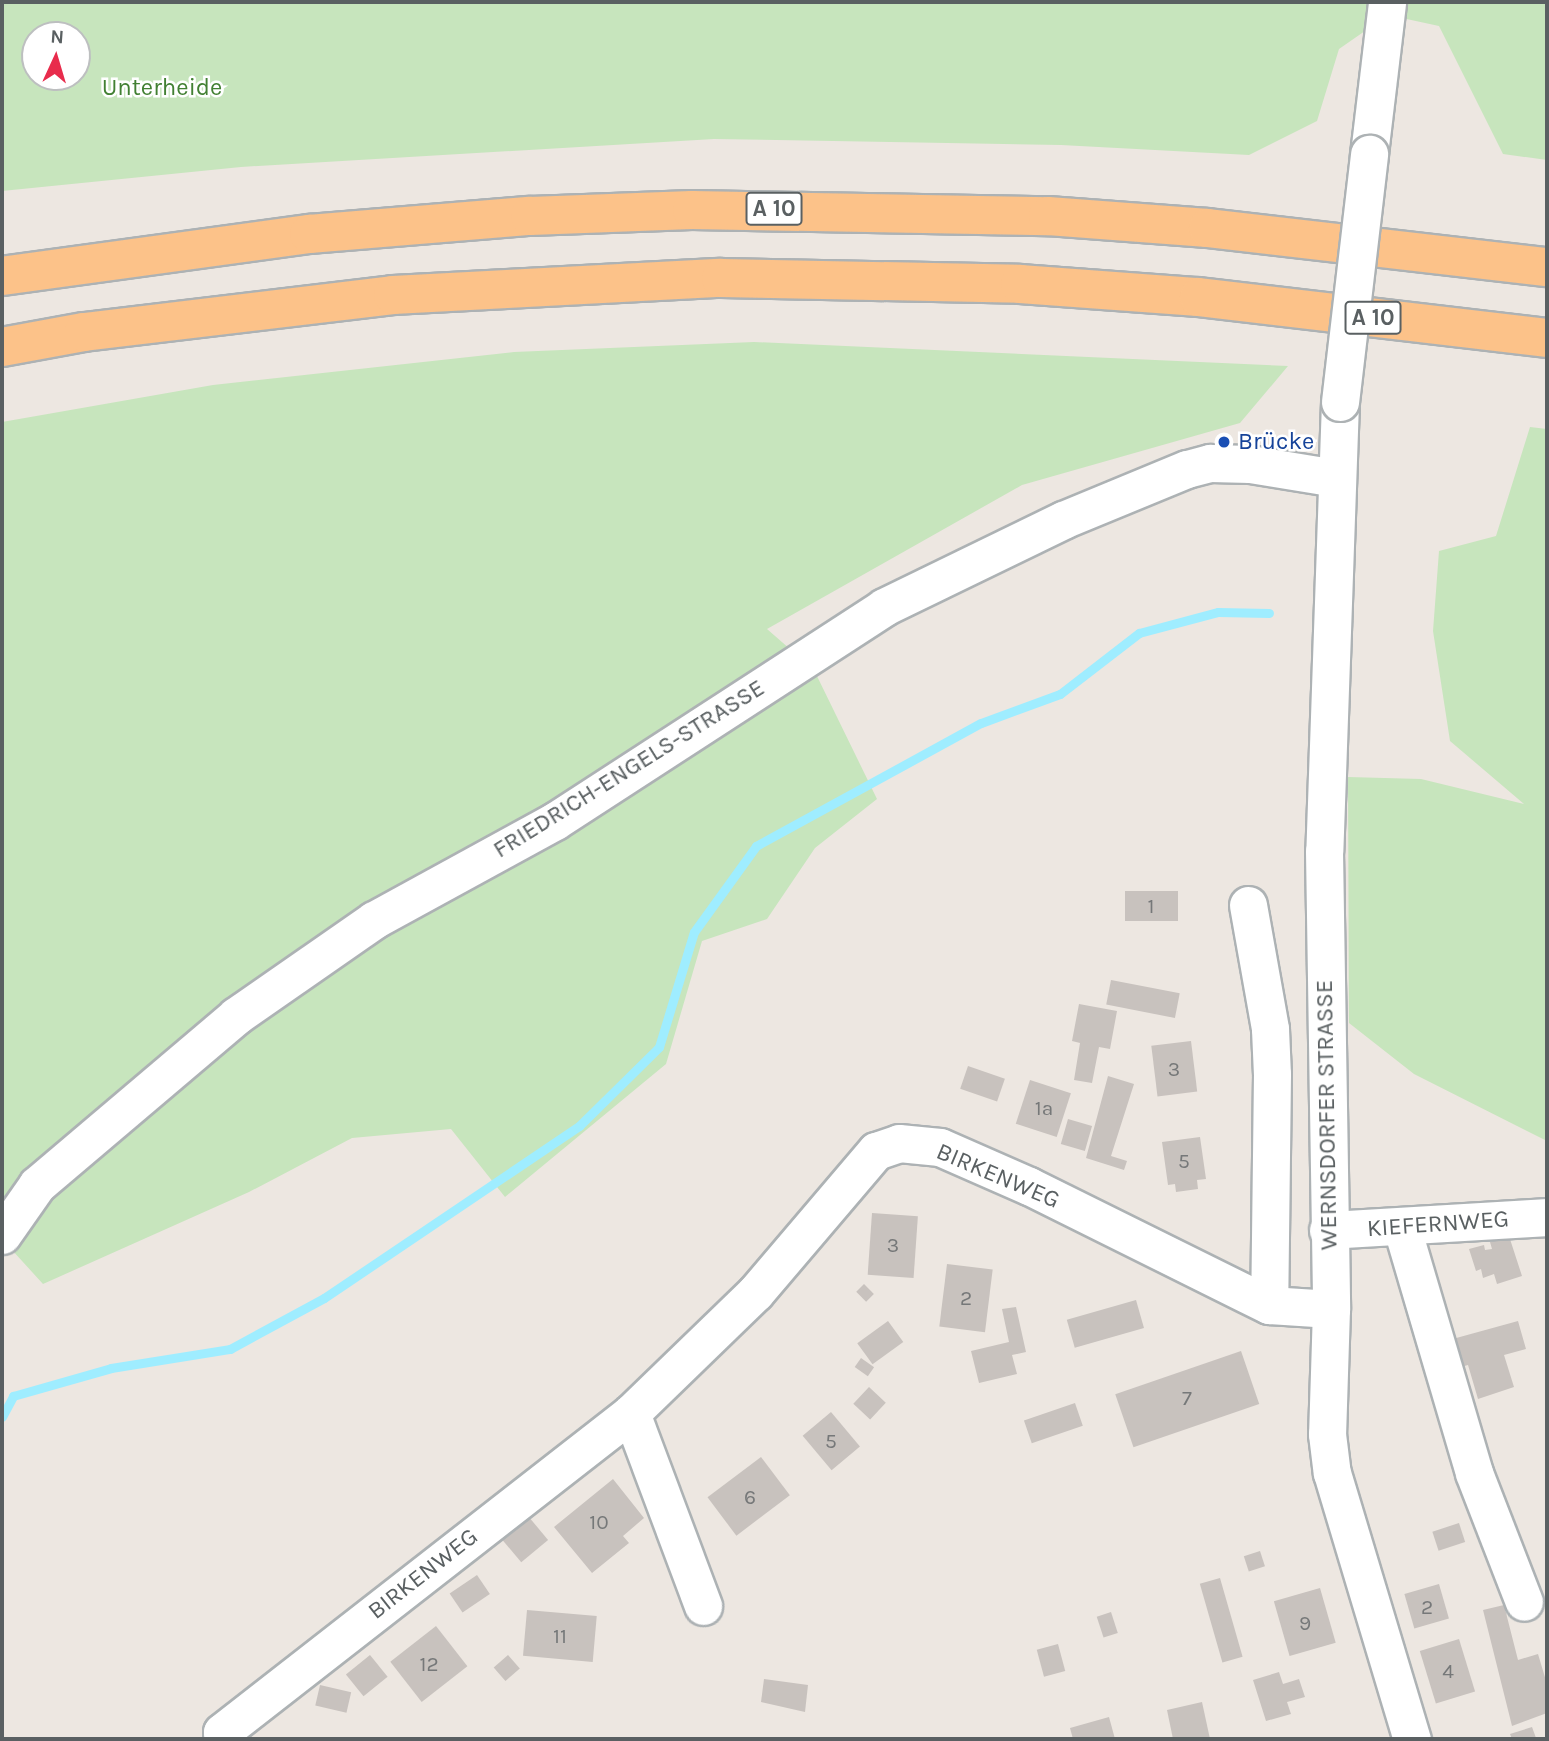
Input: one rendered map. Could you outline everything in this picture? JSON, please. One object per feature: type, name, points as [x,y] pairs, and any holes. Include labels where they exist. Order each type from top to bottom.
[{"type":"highway","name":"A 10","points":[[2,276],[309,234],[530,216],[705,209],[852,209],[1061,217],[1208,228],[1547,267]]},
{"type":"highway","name":"A 10","points":[[2,347],[84,332],[393,295],[721,278],[1020,284],[1199,297],[1547,338]]},
{"type":"street","name":"WERNSDORFER STRASSE","points":[[1387,2],[1340,402],[1336,478],[1324,851],[1331,1309],[1327,1434],[1332,1473],[1412,1739]]},
{"type":"street","name":"FRIEDRICH-ENGELS-STRASSE","points":[[2,1235],[37,1185],[236,1016],[374,920],[555,821],[884,607],[1063,520],[1186,469],[1210,463],[1250,464],[1336,478]]},
{"type":"street","points":[[1248,905],[1270,1029],[1272,1074],[1269,1305]]},
{"type":"street","name":"BIRKENWEG","points":[[223,1739],[222,1732],[631,1413],[755,1293],[876,1151],[899,1143],[940,1147],[1017,1180],[1269,1305],[1331,1309]]},
{"type":"street","name":"KIEFERNWEG","points":[[1328,1230],[1402,1228],[1547,1217]]},
{"type":"street","points":[[1402,1228],[1474,1473],[1524,1602]]},
{"type":"street","points":[[631,1413],[703,1606]]},
{"type":"green space","name":"Unterheide","points":[[2,2],[1547,2],[1547,160],[1503,154],[1439,26],[1388,15],[1339,49],[1317,121],[1249,155],[1061,145],[714,139],[241,167],[2,191]]},
{"type":"green space","points":[[754,342],[1288,366],[1240,423],[1022,485],[767,629],[814,670],[877,799],[815,848],[767,919],[702,941],[666,1064],[505,1197],[451,1129],[352,1138],[249,1192],[43,1284],[2,1239],[2,422],[213,385],[514,352]]},
{"type":"green space","points":[[1530,427],[1547,429],[1547,1141],[1414,1074],[1349,1023],[1348,777],[1421,779],[1524,804],[1450,741],[1433,631],[1439,551],[1496,536]]},
{"type":"building","points":[[1125,891],[1178,891],[1178,921],[1125,921]]},
{"type":"building","points":[[1111,980],[1180,993],[1175,1018],[1106,1005]]},
{"type":"building","points":[[1079,1004],[1117,1011],[1110,1049],[1099,1047],[1092,1083],[1074,1080],[1080,1043],[1072,1041]]},
{"type":"building","points":[[1191,1041],[1197,1092],[1158,1096],[1151,1046]]},
{"type":"building","points":[[968,1066],[1005,1079],[997,1101],[960,1089]]},
{"type":"building","points":[[1108,1076],[1134,1084],[1111,1156],[1127,1161],[1124,1170],[1086,1158]]},
{"type":"building","points":[[1030,1080],[1071,1093],[1057,1137],[1016,1124]]},
{"type":"building","points":[[1068,1119],[1092,1126],[1085,1151],[1061,1144]]},
{"type":"building","points":[[1200,1137],[1206,1179],[1197,1180],[1198,1189],[1176,1192],[1175,1184],[1168,1185],[1162,1142]]},
{"type":"building","points":[[872,1213],[918,1216],[914,1278],[868,1275]]},
{"type":"building","points":[[1509,1236],[1522,1276],[1497,1284],[1494,1274],[1483,1278],[1481,1269],[1476,1271],[1469,1249],[1484,1245],[1485,1250],[1492,1249],[1490,1242]]},
{"type":"building","points":[[947,1264],[993,1270],[985,1332],[939,1327]]},
{"type":"building","points":[[864,1284],[874,1294],[866,1302],[856,1292]]},
{"type":"building","points":[[1136,1300],[1144,1328],[1075,1348],[1067,1320]]},
{"type":"building","points":[[1016,1307],[1026,1352],[1012,1355],[1017,1374],[979,1383],[971,1351],[1009,1342],[1002,1309]]},
{"type":"building","points":[[888,1321],[903,1342],[873,1364],[857,1343]]},
{"type":"building","points":[[1518,1321],[1526,1349],[1504,1355],[1514,1387],[1478,1399],[1468,1365],[1457,1368],[1449,1340]]},
{"type":"building","points":[[1241,1351],[1259,1404],[1133,1447],[1115,1394]]},
{"type":"building","points":[[861,1358],[874,1367],[868,1376],[855,1367]]},
{"type":"building","points":[[869,1387],[886,1403],[870,1420],[853,1404]]},
{"type":"building","points":[[1075,1403],[1083,1426],[1032,1443],[1024,1421]]},
{"type":"building","points":[[831,1412],[860,1446],[832,1470],[803,1436]]},
{"type":"building","points":[[761,1457],[790,1495],[736,1536],[707,1497]]},
{"type":"building","points":[[613,1479],[644,1518],[623,1536],[629,1543],[592,1573],[554,1527]]},
{"type":"building","points":[[523,1510],[548,1540],[521,1562],[496,1532]]},
{"type":"building","points":[[1459,1523],[1465,1542],[1439,1551],[1432,1532]]},
{"type":"building","points":[[1260,1551],[1265,1566],[1249,1571],[1244,1556]]},
{"type":"building","points":[[477,1575],[490,1594],[463,1613],[450,1593]]},
{"type":"building","points":[[1220,1578],[1243,1657],[1222,1663],[1200,1584]]},
{"type":"building","points":[[1439,1584],[1449,1619],[1414,1629],[1404,1594]]},
{"type":"building","points":[[1320,1588],[1336,1643],[1290,1656],[1274,1601]]},
{"type":"building","points":[[1504,1605],[1518,1660],[1538,1654],[1547,1684],[1547,1713],[1512,1726],[1483,1610]]},
{"type":"building","points":[[527,1610],[597,1616],[593,1662],[523,1656]]},
{"type":"building","points":[[1111,1612],[1118,1633],[1104,1638],[1097,1617]]},
{"type":"building","points":[[436,1626],[467,1666],[422,1702],[390,1662]]},
{"type":"building","points":[[1459,1639],[1475,1692],[1436,1704],[1420,1651]]},
{"type":"building","points":[[1058,1644],[1065,1671],[1044,1677],[1037,1650]]},
{"type":"building","points":[[370,1655],[388,1677],[364,1696],[346,1675]]},
{"type":"building","points":[[508,1655],[520,1669],[505,1681],[494,1667]]},
{"type":"building","points":[[1279,1672],[1283,1684],[1299,1679],[1305,1697],[1287,1702],[1291,1714],[1266,1721],[1253,1680]]},
{"type":"building","points":[[764,1679],[808,1685],[805,1712],[761,1702]]},
{"type":"building","points":[[320,1685],[351,1692],[346,1713],[315,1705]]},
{"type":"building","points":[[1202,1702],[1210,1739],[1173,1739],[1167,1710]]},
{"type":"building","points":[[1109,1717],[1115,1739],[1073,1739],[1070,1728]]},
{"type":"building","points":[[1532,1727],[1536,1738],[1512,1739],[1510,1734]]},
{"type":"waterway","points":[[2,1417],[13,1396],[111,1368],[230,1349],[324,1298],[579,1126],[659,1047],[694,932],[756,846],[981,723],[1060,694],[1139,633],[1218,612],[1269,613]]},
{"type":"place","name":"Brücke","points":[[1224,442]]}]
